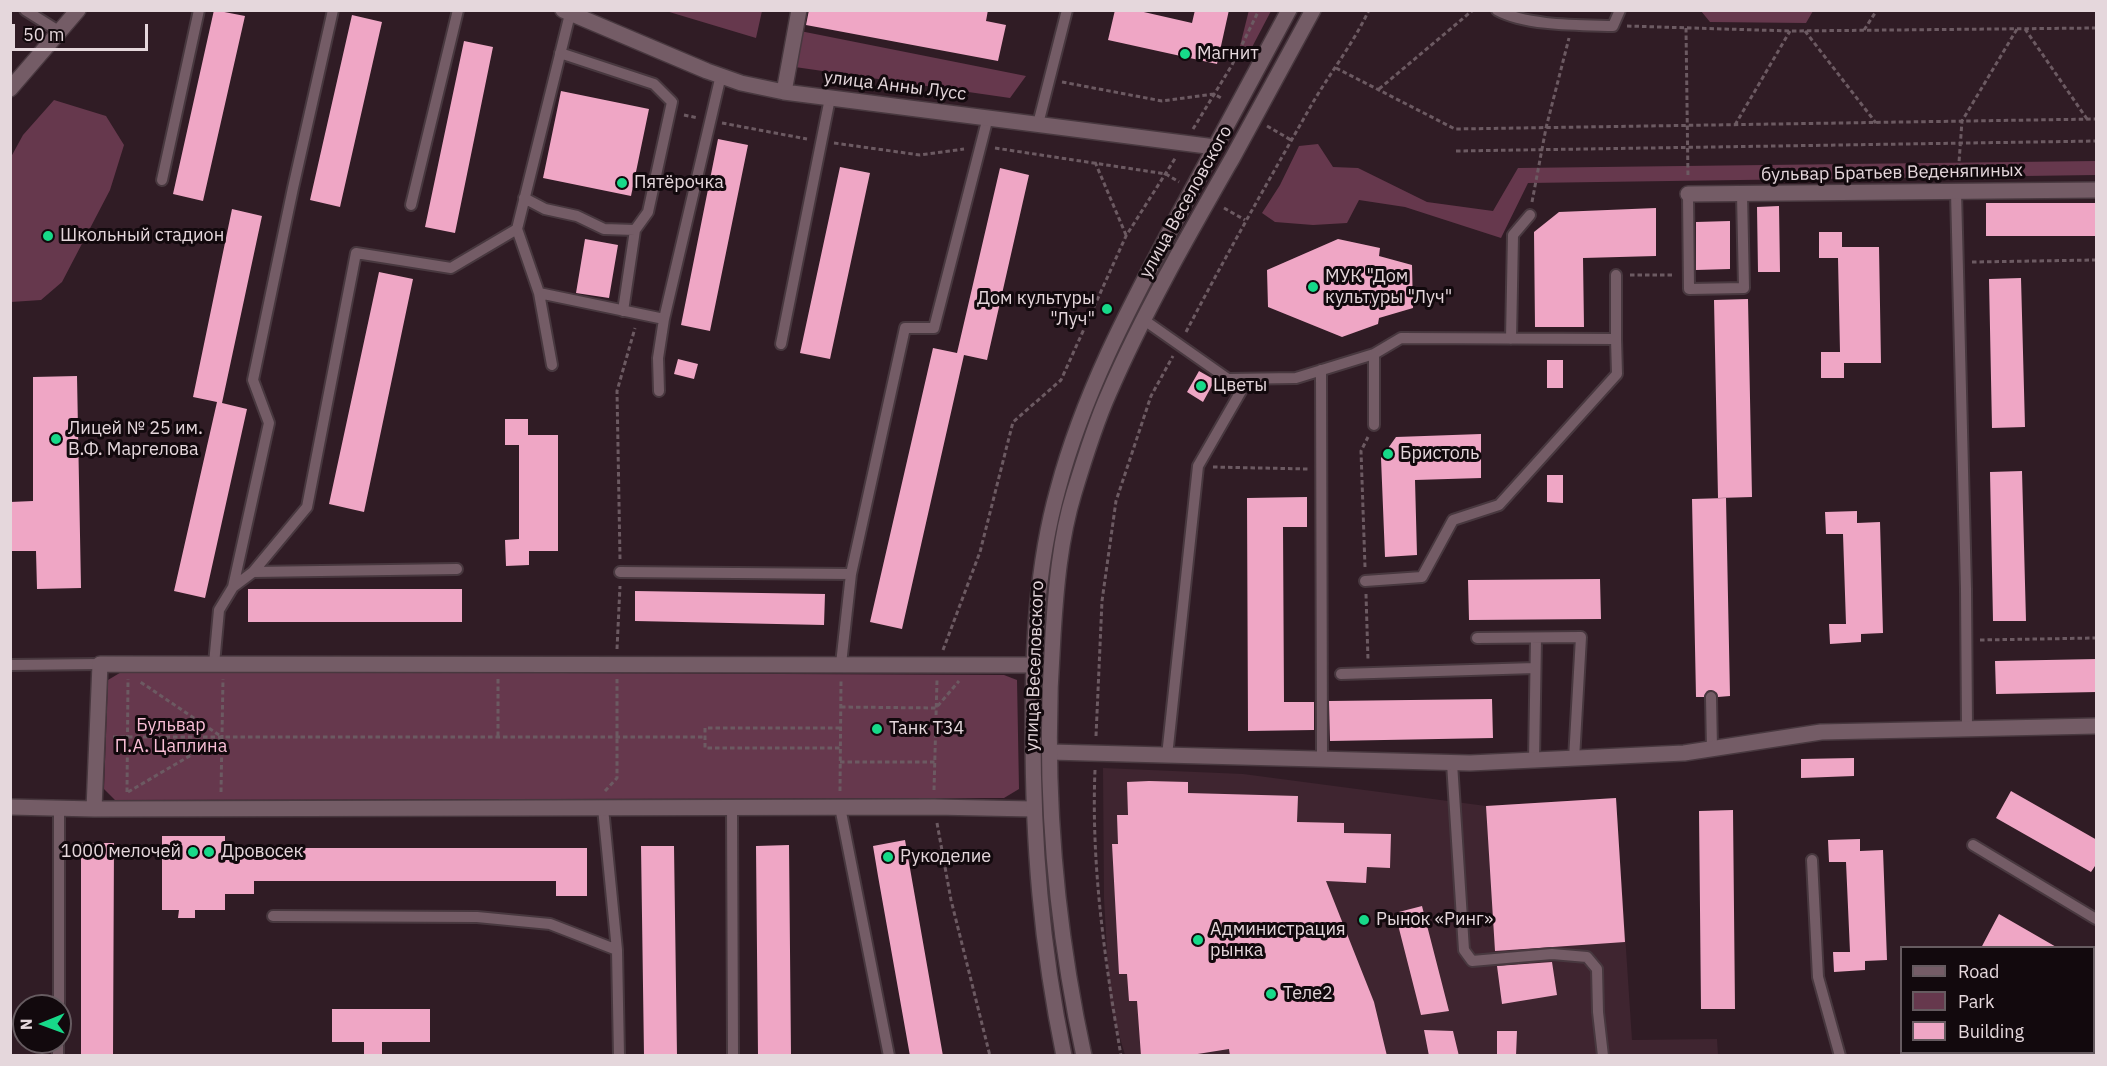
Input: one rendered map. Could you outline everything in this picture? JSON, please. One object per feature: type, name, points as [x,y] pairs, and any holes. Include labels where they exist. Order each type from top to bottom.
[{"type":"street","points":[[10,89],[78,10]]},
{"type":"street","points":[[784,92],[799,10]]},
{"type":"street","name":"улица Веселовского","points":[[1064,1056],[1052,1000],[1040,904],[1033,809],[1033,665],[1040,575],[1058,489],[1089,397],[1123,319],[1289,10]]},
{"type":"street","name":"улица Веселовского","points":[[1084,1056],[1071,995],[1059,914],[1050,752],[1051,666],[1057,578],[1073,495],[1108,395],[1144,320],[1313,10]]},
{"type":"street","name":"улица Анны Лусс","points":[[567,12],[741,83],[784,92],[1215,147],[1233,156]]},
{"type":"street","name":"бульвар Братьев Веденяпиных","points":[[1688,188],[1742,194],[2097,190]]},
{"type":"street","points":[[94,809],[99,664],[974,664],[1051,666]]},
{"type":"street","points":[[1050,752],[1452,763],[1534,761],[1684,753],[1821,732],[2097,726]]},
{"type":"street","points":[[10,807],[221,809],[840,807],[1052,810]]},
{"type":"lane","points":[[25,10],[60,32]]},
{"type":"lane","points":[[162,180],[199,10]]},
{"type":"lane","points":[[218,664],[219,610],[233,587],[269,423],[254,380],[293,188],[333,10]]},
{"type":"lane","points":[[411,206],[458,10]]},
{"type":"lane","points":[[1038,124],[1067,10]]},
{"type":"lane","points":[[1497,10],[1509,17],[1572,25],[1613,26],[1620,10]]},
{"type":"lane","points":[[552,365],[539,293],[517,229],[560,53],[567,12]]},
{"type":"lane","points":[[560,53],[654,84],[672,102],[648,212],[635,230],[624,311]]},
{"type":"lane","points":[[659,391],[658,358],[664,319],[721,75]]},
{"type":"lane","points":[[781,344],[830,98]]},
{"type":"lane","points":[[841,664],[851,574],[905,328],[934,328],[988,117]]},
{"type":"lane","points":[[1688,188],[1689,289],[1744,288],[1742,194]]},
{"type":"lane","points":[[1956,192],[1967,640],[1967,729]]},
{"type":"lane","points":[[524,198],[545,209],[577,216],[604,229],[635,230]]},
{"type":"lane","points":[[1511,339],[1513,235],[1530,215]]},
{"type":"lane","points":[[233,587],[253,572],[307,507],[356,253],[451,268],[517,229]]},
{"type":"lane","points":[[1365,581],[1422,577],[1453,520],[1498,505],[1617,374],[1616,275]]},
{"type":"lane","points":[[539,293],[664,319]]},
{"type":"lane","points":[[1144,320],[1228,379],[1296,378],[1374,354],[1401,338],[1616,339]]},
{"type":"lane","points":[[1374,354],[1374,425]]},
{"type":"lane","points":[[1321,370],[1322,759]]},
{"type":"lane","points":[[1167,756],[1198,466],[1248,379]]},
{"type":"lane","points":[[253,572],[457,569]]},
{"type":"lane","points":[[620,572],[851,574]]},
{"type":"lane","points":[[1477,639],[1581,637],[1574,759]]},
{"type":"lane","points":[[1534,761],[1536,638]]},
{"type":"lane","points":[[10,665],[99,664]]},
{"type":"lane","points":[[1341,674],[1535,668]]},
{"type":"lane","points":[[1712,697],[1712,749]]},
{"type":"lane","points":[[1452,763],[1464,950],[1472,961],[1552,954],[1587,957],[1597,969],[1598,1012],[1603,1056]]},
{"type":"lane","points":[[840,807],[889,1056]]},
{"type":"lane","points":[[58,994],[60,808]]},
{"type":"lane","points":[[603,808],[617,950],[619,1056]]},
{"type":"lane","points":[[732,808],[733,1056]]},
{"type":"lane","points":[[1973,845],[2097,919]]},
{"type":"lane","points":[[1812,860],[1818,977],[1840,1056]]},
{"type":"lane","points":[[273,916],[477,917],[550,924],[617,950]]},
{"type":"path","points":[[1121,1056],[1103,947],[1093,810],[1102,601],[1116,501],[1151,396],[1237,233],[1291,140],[1360,30],[1369,10]]},
{"type":"path","points":[[1378,89],[1473,10]]},
{"type":"path","points":[[1864,30],[1877,10]]},
{"type":"path","points":[[1530,215],[1546,128],[1572,25]]},
{"type":"path","points":[[1613,26],[1790,31],[2097,28]]},
{"type":"path","points":[[1686,28],[1688,188]]},
{"type":"path","points":[[2025,28],[2087,119]]},
{"type":"path","points":[[1956,192],[1962,122],[2017,29]]},
{"type":"path","points":[[1735,125],[1790,31]]},
{"type":"path","points":[[1805,31],[1876,123]]},
{"type":"path","points":[[1336,67],[1455,129],[2097,119]]},
{"type":"path","points":[[1049,79],[1162,101],[1214,94],[1237,107]]},
{"type":"path","points":[[1254,118],[1291,140]]},
{"type":"path","points":[[1456,151],[2097,141]]},
{"type":"path","points":[[1095,162],[1126,236]]},
{"type":"path","points":[[1958,262],[2097,260]]},
{"type":"path","points":[[1616,275],[1689,276]]},
{"type":"path","points":[[1368,674],[1361,451],[1374,425]]},
{"type":"path","points":[[1198,466],[1322,469]]},
{"type":"path","points":[[1967,640],[2097,638]]},
{"type":"path","points":[[218,664],[222,737],[221,809]]},
{"type":"path","points":[[498,664],[498,737]]},
{"type":"path","points":[[840,807],[841,664]]},
{"type":"path","points":[[841,707],[936,708],[974,664]]},
{"type":"path","points":[[127,809],[128,673],[222,737]]},
{"type":"path","points":[[840,728],[705,728],[705,748],[840,748]]},
{"type":"path","points":[[97,737],[705,737]]},
{"type":"path","points":[[127,793],[222,737]]},
{"type":"path","points":[[840,762],[935,762]]},
{"type":"shaded area","name":"Рынок «Ринг»","points":[[1103,768],[1243,774],[1486,806],[1616,798],[1632,1040],[1717,1039],[1718,1055],[1125,1055],[1110,1004],[1104,899]]},
{"type":"green space","points":[[1249,10],[1271,11],[1250,51],[1240,46]]},
{"type":"green space","points":[[666,11],[762,11],[756,38]]},
{"type":"green space","points":[[1701,11],[1813,11],[1806,23],[1710,22]]},
{"type":"green space","points":[[790,29],[1026,76],[1010,98],[781,65]]},
{"type":"green space","name":"Школьный стадион","points":[[54,100],[106,116],[124,145],[110,190],[62,282],[41,300],[11,302],[11,157],[23,135]]},
{"type":"green space","points":[[1318,144],[1333,167],[1358,168],[1427,202],[1493,211],[1518,168],[2096,161],[2096,175],[1528,183],[1501,238],[1405,207],[1359,200],[1347,223],[1313,225],[1275,222],[1262,213],[1280,185],[1299,146]]},
{"type":"green space","name":"Бульвар П.А. Цаплина","points":[[123,671],[1004,675],[1017,680],[1019,789],[1004,798],[115,800],[104,789],[108,680]]},
{"type":"building","points":[[214,10],[245,16],[203,201],[173,194]]},
{"type":"building","points":[[809,10],[988,10],[986,21],[1006,25],[998,61],[806,25]]},
{"type":"building","points":[[1115,10],[1135,10],[1192,23],[1195,10],[1229,10],[1217,64],[1108,40]]},
{"type":"building","points":[[352,15],[382,22],[340,207],[310,200]]},
{"type":"building","points":[[464,41],[493,47],[455,233],[425,227]]},
{"type":"building","points":[[561,91],[649,109],[631,196],[543,178]]},
{"type":"building","points":[[718,139],[748,145],[710,331],[681,325]]},
{"type":"building","points":[[840,167],[870,173],[830,359],[800,353]]},
{"type":"building","points":[[1000,168],[1029,175],[987,360],[964,355],[902,629],[870,622],[933,348],[957,353]]},
{"type":"building","points":[[1986,203],[2097,203],[2097,236],[1986,236]]},
{"type":"building","points":[[1779,206],[1780,272],[1758,272],[1757,207]]},
{"type":"building","points":[[1656,208],[1656,256],[1583,258],[1584,327],[1535,327],[1534,232],[1559,212]]},
{"type":"building","points":[[232,209],[262,216],[222,403],[247,409],[205,598],[174,591],[217,402],[193,397]]},
{"type":"building","points":[[1730,221],[1730,269],[1696,270],[1696,222]]},
{"type":"building","points":[[1819,232],[1842,232],[1842,247],[1879,247],[1881,363],[1844,363],[1844,378],[1821,378],[1821,352],[1840,352],[1838,258],[1819,258]]},
{"type":"building","points":[[585,239],[618,245],[609,298],[576,293]]},
{"type":"building","points":[[1338,239],[1380,248],[1379,256],[1412,265],[1413,308],[1379,318],[1378,324],[1342,337],[1268,307],[1267,270]]},
{"type":"building","points":[[379,272],[413,279],[364,512],[329,504]]},
{"type":"building","points":[[2021,278],[2025,427],[1992,428],[1989,279]]},
{"type":"building","points":[[1748,299],[1752,497],[1718,498],[1714,300]]},
{"type":"building","points":[[678,359],[698,364],[694,379],[674,374]]},
{"type":"building","points":[[1547,360],[1563,360],[1563,388],[1547,388]]},
{"type":"building","name":"Цветы","points":[[1199,371],[1215,380],[1203,402],[1187,392]]},
{"type":"building","name":"Лицей № 25 им. В.Ф. Маргелова","points":[[77,376],[81,588],[37,589],[36,551],[10,551],[10,502],[33,501],[33,377]]},
{"type":"building","points":[[505,419],[528,419],[528,435],[558,435],[558,551],[529,551],[529,565],[506,566],[505,540],[519,539],[519,445],[505,445]]},
{"type":"building","points":[[1481,434],[1481,478],[1415,480],[1417,555],[1385,557],[1381,458],[1396,437]]},
{"type":"building","points":[[2022,471],[2026,621],[1993,621],[1990,472]]},
{"type":"building","points":[[1547,475],[1563,475],[1563,503],[1547,502]]},
{"type":"building","points":[[1307,497],[1307,527],[1283,527],[1284,702],[1314,702],[1314,730],[1248,731],[1247,498]]},
{"type":"building","points":[[1726,498],[1730,696],[1718,697],[1717,693],[1711,690],[1707,691],[1704,697],[1696,697],[1692,499]]},
{"type":"building","points":[[1857,511],[1857,523],[1880,522],[1883,633],[1861,634],[1861,642],[1830,644],[1829,624],[1846,624],[1843,534],[1826,534],[1825,512]]},
{"type":"building","points":[[1600,579],[1601,619],[1469,620],[1468,580]]},
{"type":"building","points":[[248,589],[462,589],[462,622],[248,622]]},
{"type":"building","points":[[635,591],[825,594],[824,625],[635,621]]},
{"type":"building","points":[[2097,659],[2097,692],[1996,694],[1995,661]]},
{"type":"building","points":[[1492,699],[1493,738],[1330,741],[1329,701]]},
{"type":"building","points":[[1854,758],[1854,776],[1801,778],[1801,759]]},
{"type":"building","points":[[1127,782],[1188,782],[1188,793],[1298,796],[1297,822],[1344,823],[1344,833],[1391,834],[1390,868],[1367,867],[1366,883],[1326,881],[1374,1002],[1387,1056],[1230,1056],[1229,1049],[1185,1056],[1141,1056],[1137,1001],[1129,1001],[1127,974],[1119,974],[1112,844],[1118,844],[1117,815],[1128,815]]},
{"type":"building","points":[[2011,791],[2097,840],[2097,863],[2091,872],[1996,818]]},
{"type":"building","points":[[1616,798],[1625,942],[1495,951],[1486,806]]},
{"type":"building","points":[[1733,810],[1735,1009],[1701,1009],[1699,811]]},
{"type":"building","points":[[162,836],[225,836],[225,848],[587,848],[587,896],[556,896],[556,881],[254,881],[254,894],[225,894],[225,910],[195,910],[195,918],[178,918],[179,910],[162,910]]},
{"type":"building","points":[[1860,839],[1860,851],[1883,850],[1887,960],[1865,961],[1865,970],[1834,972],[1833,952],[1850,952],[1846,862],[1829,862],[1828,840]]},
{"type":"building","points":[[905,840],[943,1056],[910,1056],[878,876],[873,846]]},
{"type":"building","points":[[81,843],[114,843],[113,1056],[81,1056]]},
{"type":"building","points":[[789,845],[791,1056],[758,1056],[756,846]]},
{"type":"building","points":[[641,846],[674,846],[677,1056],[644,1056]]},
{"type":"building","points":[[1422,906],[1449,1011],[1421,1015],[1395,913]]},
{"type":"building","points":[[1999,914],[2055,946],[1982,946]]},
{"type":"building","points":[[1552,962],[1557,995],[1502,1004],[1497,966]]},
{"type":"building","points":[[332,1009],[430,1009],[430,1042],[382,1042],[382,1056],[364,1056],[364,1042],[332,1042]]},
{"type":"building","points":[[1424,1030],[1453,1031],[1459,1056],[1429,1056]]},
{"type":"building","points":[[1497,1031],[1517,1031],[1516,1056],[1497,1056]]},
{"type":"place","name":"Магнит","points":[[1185,54]]},
{"type":"place","name":"Пятёрочка","points":[[622,183]]},
{"type":"place","name":"Школьный стадион","points":[[48,236]]},
{"type":"place","name":"МУК \"Дом культуры \"Луч\"","points":[[1313,287]]},
{"type":"place","name":"Дом культуры \"Луч\"","points":[[1107,309]]},
{"type":"place","name":"Цветы","points":[[1201,386]]},
{"type":"place","name":"Лицей № 25 им. В.Ф. Маргелова","points":[[56,439]]},
{"type":"place","name":"Бристоль","points":[[1388,454]]},
{"type":"place","name":"Танк T34","points":[[877,729]]},
{"type":"place","name":"1000 мелочей","points":[[193,852]]},
{"type":"place","name":"Дровосек","points":[[209,852]]},
{"type":"place","name":"Рукоделие","points":[[888,857]]},
{"type":"place","name":"Рынок «Ринг»","points":[[1364,920]]},
{"type":"place","name":"Администрация рынка","points":[[1198,940]]},
{"type":"place","name":"Теле2","points":[[1271,994]]}]
